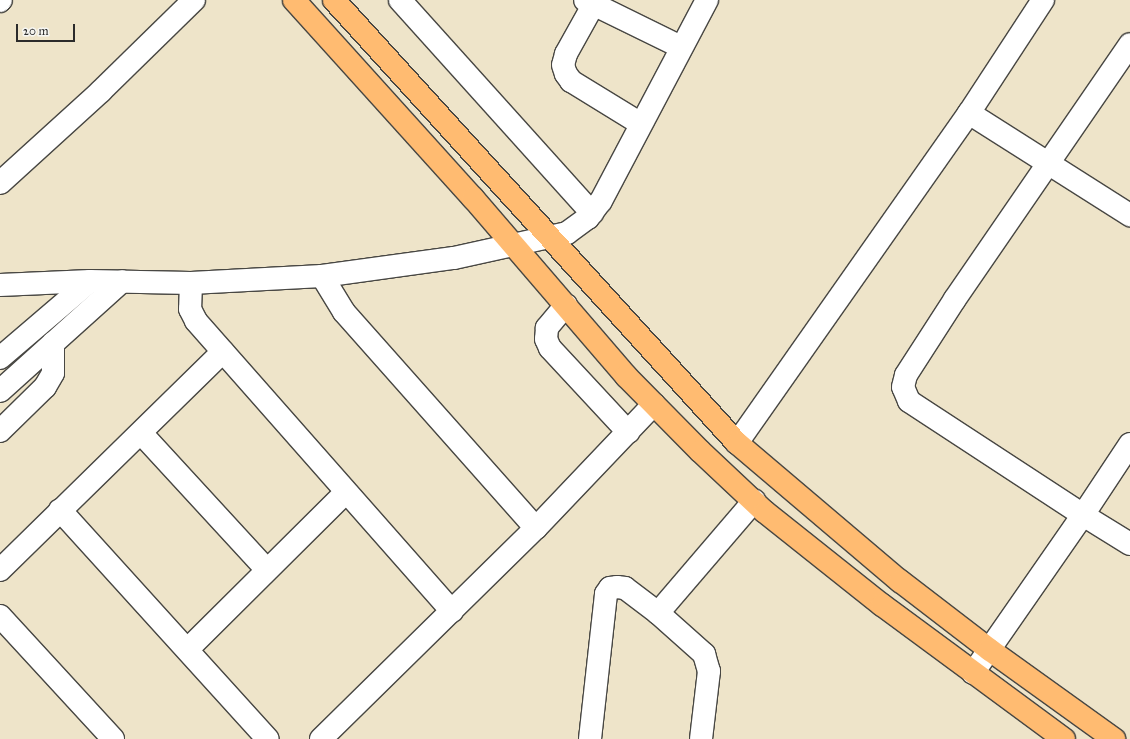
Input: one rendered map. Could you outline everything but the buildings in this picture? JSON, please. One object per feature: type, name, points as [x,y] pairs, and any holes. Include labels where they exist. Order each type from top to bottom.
[{"type":"main road","points":[[294,0],[654,404],[754,501],[882,605],[972,673],[1064,739]]},
{"type":"main road","points":[[334,0],[549,236],[748,427],[900,581],[990,650],[1114,739]]},
{"type":"street","points":[[0,183],[101,91],[194,0]]},
{"type":"street","points":[[400,0],[586,220]]},
{"type":"street","points":[[0,285],[90,281],[191,283],[322,276],[454,258],[567,233],[586,220],[641,124],[707,0]]},
{"type":"street","points":[[748,427],[969,112],[1043,0]]},
{"type":"street","points":[[641,124],[571,81],[566,74],[563,65],[566,54],[592,1],[681,47]]},
{"type":"street","points":[[1130,44],[955,299],[906,375],[903,388],[909,401],[1130,544]]},
{"type":"street","points":[[969,112],[1048,164],[1130,215]]},
{"type":"street","points":[[322,276],[344,312],[536,528]]},
{"type":"street","points":[[0,358],[90,281]]},
{"type":"street","points":[[0,391],[122,281]]},
{"type":"street","points":[[191,283],[190,309],[196,321],[452,611]]},
{"type":"street","points":[[566,305],[547,328],[546,339],[550,348],[628,432]]},
{"type":"street","points":[[0,431],[45,387],[53,373],[53,343]]},
{"type":"street","points":[[0,570],[223,352]]},
{"type":"street","points":[[322,739],[536,528],[654,404]]},
{"type":"street","points":[[141,433],[267,570]]},
{"type":"street","points":[[972,673],[990,650],[1130,444]]},
{"type":"street","points":[[189,648],[346,492]]},
{"type":"street","points":[[658,613],[754,501]]},
{"type":"street","points":[[60,510],[189,648],[268,739]]},
{"type":"street","points":[[590,739],[606,594],[610,588],[625,588],[658,613],[704,654],[709,671],[701,739]]},
{"type":"street","points":[[0,616],[113,739]]}]
